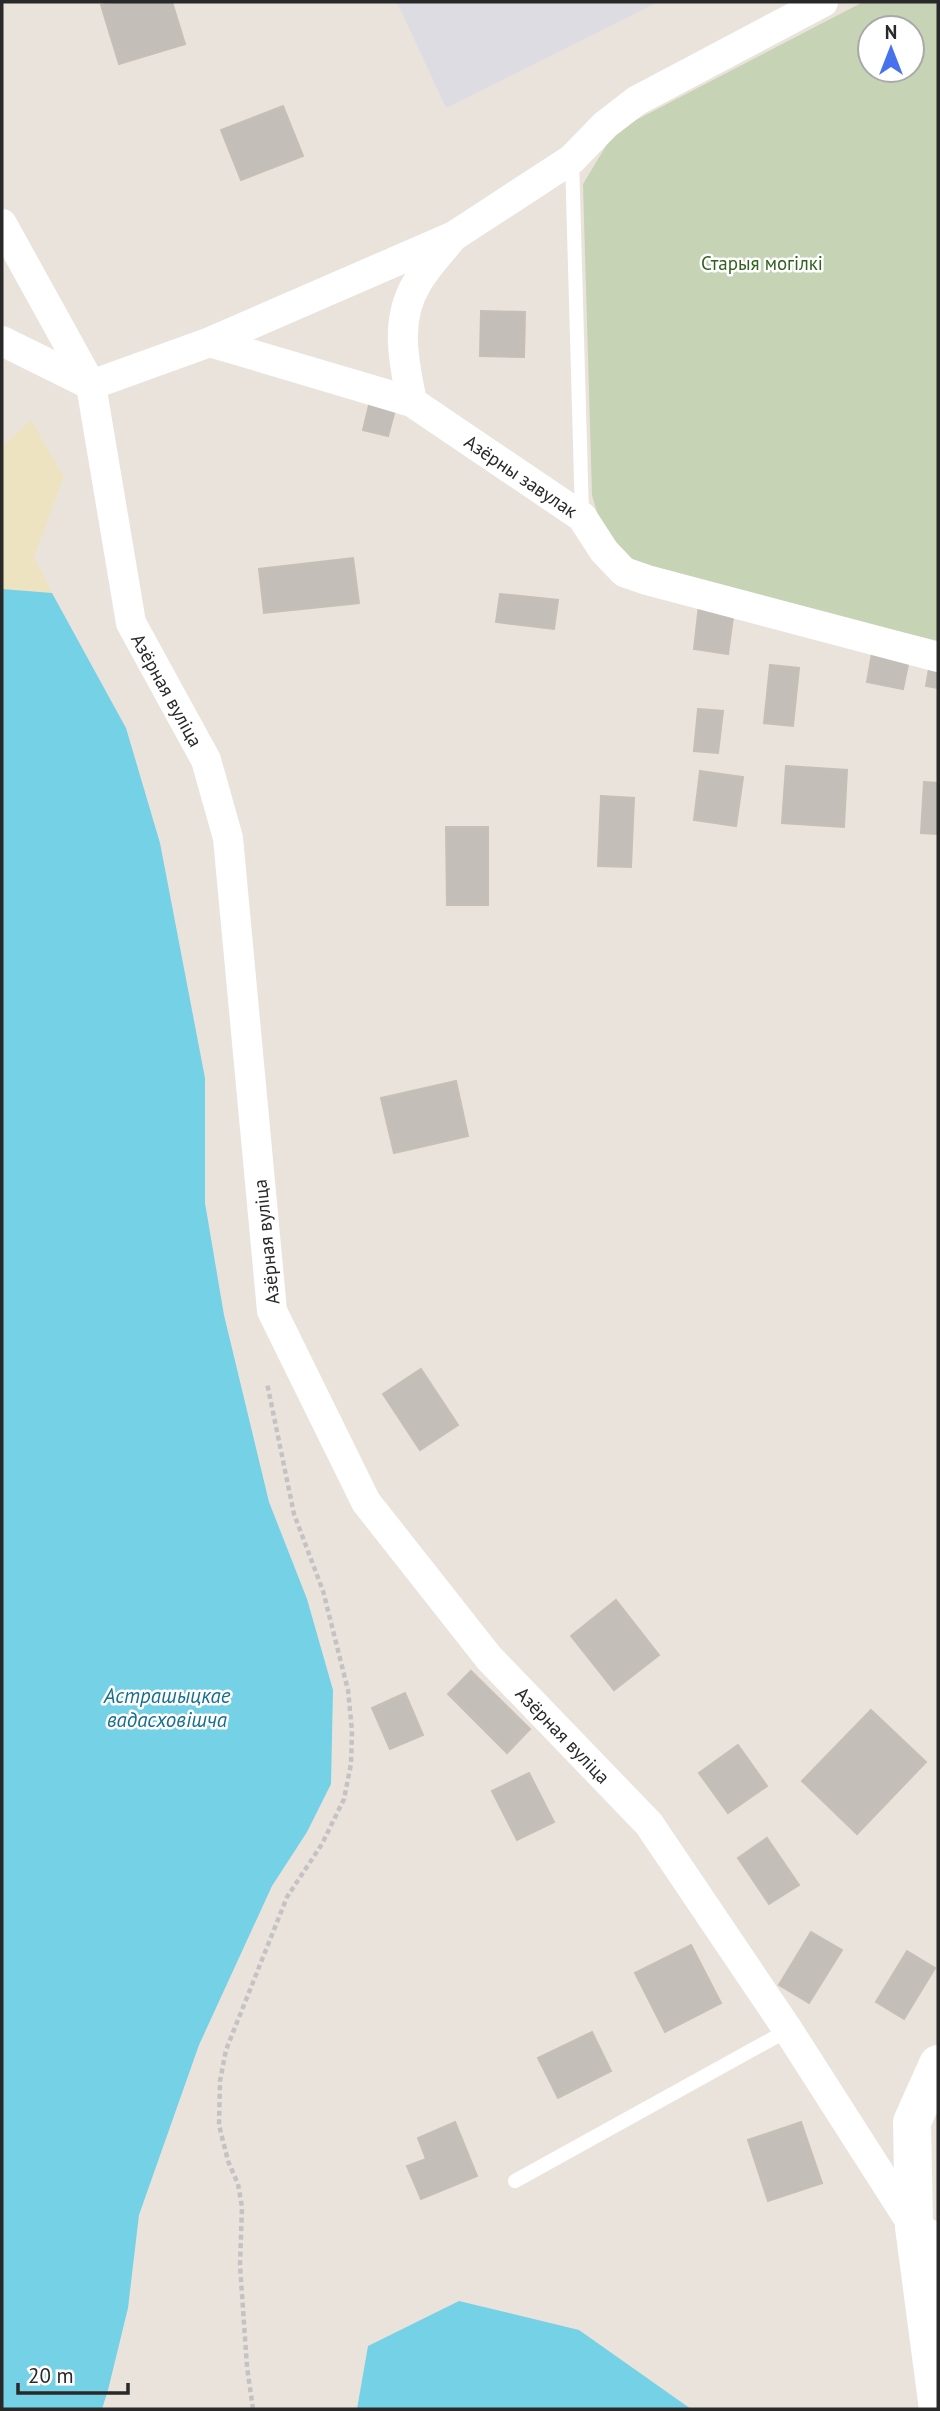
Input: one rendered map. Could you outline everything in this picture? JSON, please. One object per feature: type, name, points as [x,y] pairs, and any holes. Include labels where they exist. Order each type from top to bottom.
[{"type":"street","points":[[2,341],[91,384],[210,342],[454,236],[572,159],[605,125],[636,101],[823,2]]},
{"type":"street","name":"Азёрная вуліца","points":[[2,224],[91,384],[131,623],[206,761],[228,838],[272,1311],[366,1503],[489,1658],[649,1824],[926,2233]]},
{"type":"street","points":[[412,402],[403,354],[403,318],[416,283],[454,236]]},
{"type":"street","name":"Азёрны завулак","points":[[210,342],[412,402],[582,517],[604,551],[624,572],[938,657]]},
{"type":"street","points":[[938,2064],[912,2122],[926,2233],[938,2409]]},
{"type":"lane","points":[[572,159],[582,517]]},
{"type":"lane","points":[[515,2181],[788,2030]]},
{"type":"path","points":[[253,2409],[247,2367],[240,2265],[242,2207],[219,2124],[220,2081],[226,2050],[287,1897],[321,1844],[344,1799],[351,1764],[352,1731],[348,1690],[323,1591],[294,1514],[265,1376]]},
{"type":"shaded area","points":[[397,2],[658,2],[446,108]]},
{"type":"sand","points":[[31,420],[64,477],[34,557],[52,593],[2,589],[2,447]]},
{"type":"green space","name":"Старыя могілкі","points":[[863,2],[938,2],[938,641],[632,566],[604,537],[592,495],[583,184],[615,131]]},
{"type":"water","name":"Астрашыцкае вадасховішча","points":[[2,589],[52,593],[126,728],[160,843],[205,1078],[205,1203],[224,1315],[269,1502],[307,1599],[333,1690],[331,1784],[307,1832],[272,1886],[199,2045],[139,2215],[128,2308],[102,2409],[2,2409]]},
{"type":"water","points":[[459,2301],[579,2330],[691,2409],[357,2409],[368,2346]]},
{"type":"building","points":[[113,2],[172,2],[185,44],[119,64],[101,5]]},
{"type":"building","points":[[283,106],[303,156],[241,180],[221,130]]},
{"type":"building","points":[[481,311],[525,312],[524,357],[480,356]]},
{"type":"building","points":[[372,393],[398,399],[388,436],[363,430]]},
{"type":"building","points":[[353,558],[359,603],[264,613],[259,569]]},
{"type":"building","points":[[500,594],[558,600],[554,629],[496,622]]},
{"type":"building","points":[[699,605],[734,610],[728,654],[694,649]]},
{"type":"building","points":[[874,642],[911,650],[903,689],[867,682]]},
{"type":"building","points":[[932,652],[938,653],[938,688],[926,686]]},
{"type":"building","points":[[770,665],[799,668],[793,726],[764,723]]},
{"type":"building","points":[[698,709],[723,711],[718,753],[694,751]]},
{"type":"building","points":[[786,766],[847,770],[844,827],[782,823]]},
{"type":"building","points":[[700,771],[743,777],[736,826],[694,820]]},
{"type":"building","points":[[924,782],[938,783],[938,834],[921,833]]},
{"type":"building","points":[[601,796],[634,798],[631,867],[598,866]]},
{"type":"building","points":[[446,827],[488,827],[488,905],[447,905]]},
{"type":"building","points":[[456,1081],[468,1136],[394,1153],[381,1098]]},
{"type":"building","points":[[421,1369],[458,1425],[420,1450],[383,1394]]},
{"type":"building","points":[[616,1600],[659,1655],[614,1690],[571,1636]]},
{"type":"building","points":[[471,1671],[530,1729],[507,1753],[448,1694]]},
{"type":"building","points":[[405,1693],[423,1735],[390,1749],[372,1708]]},
{"type":"building","points":[[871,1710],[926,1762],[857,1834],[802,1781]]},
{"type":"building","points":[[738,1745],[767,1786],[728,1813],[699,1773]]},
{"type":"building","points":[[529,1773],[554,1822],[517,1840],[492,1791]]},
{"type":"building","points":[[767,1838],[799,1885],[769,1904],[738,1858]]},
{"type":"building","points":[[811,1932],[842,1950],[809,2003],[779,1985]]},
{"type":"building","points":[[691,1945],[721,2003],[665,2032],[635,1973]]},
{"type":"building","points":[[907,1951],[935,1968],[904,2019],[876,2002]]},
{"type":"building","points":[[592,2032],[611,2071],[558,2098],[538,2058]]},
{"type":"building","points":[[455,2122],[477,2176],[421,2199],[407,2166],[426,2159],[418,2138]]},
{"type":"building","points":[[801,2122],[822,2183],[768,2201],[748,2140]]}]
